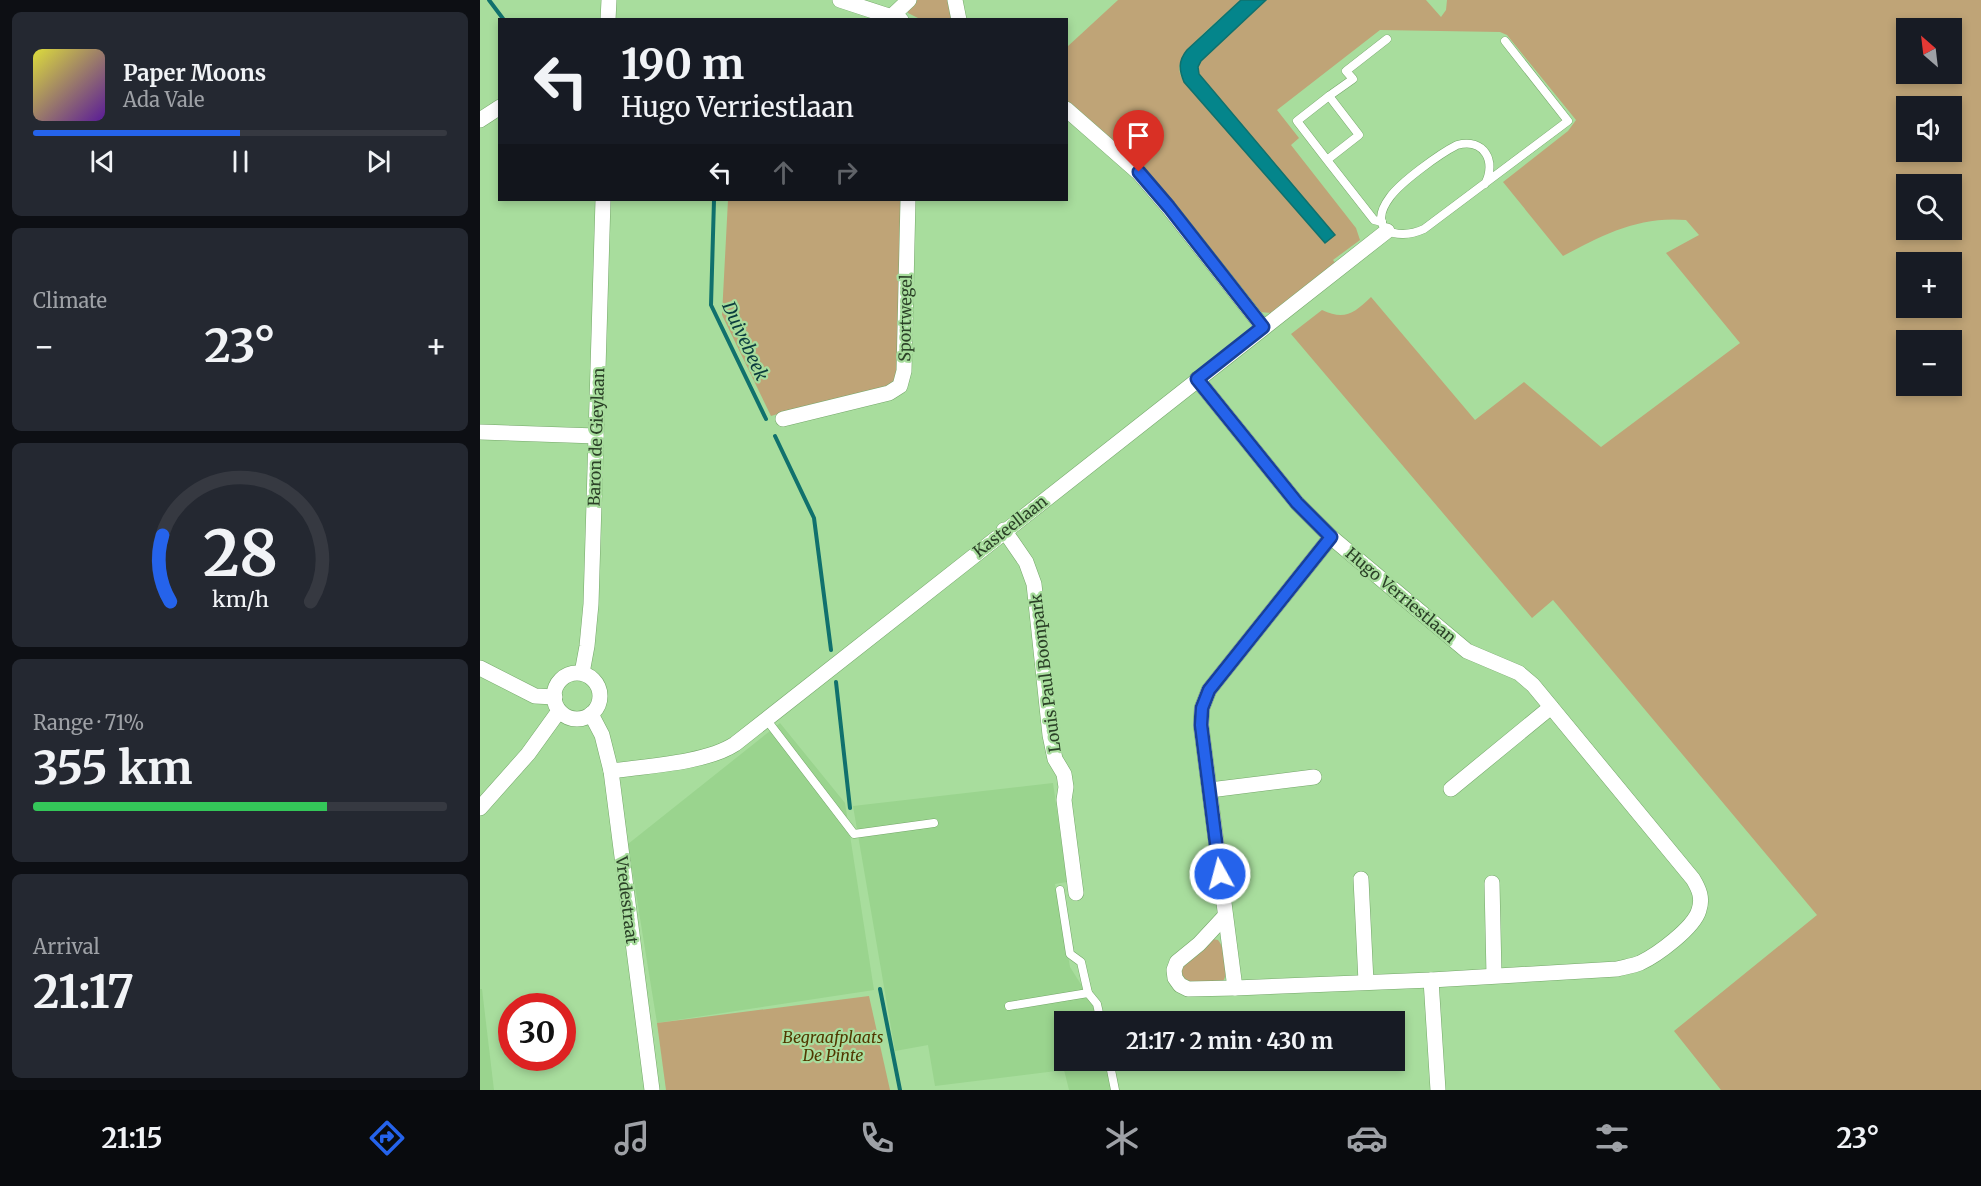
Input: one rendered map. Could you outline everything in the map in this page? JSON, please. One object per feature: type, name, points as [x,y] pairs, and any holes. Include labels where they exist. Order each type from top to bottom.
[{"type":"street","points":[[608,18],[609,0]]},
{"type":"street","points":[[840,0],[897,18],[909,0]]},
{"type":"street","points":[[955,0],[959,18]]},
{"type":"street","points":[[480,120],[498,108]]},
{"type":"street","points":[[1068,111],[1139,172],[1263,327]]},
{"type":"street","name":"Baron de Gieylaan","points":[[582,673],[591,604],[603,201]]},
{"type":"street","name":"Sportwegel","points":[[783,419],[889,393],[900,386],[904,371],[908,201]]},
{"type":"street","name":"Kasteellaan","points":[[610,771],[707,757],[723,752],[1263,327],[1385,226]]},
{"type":"street","name":"Hugo Verriestlaan","points":[[1197,379],[1297,503],[1331,537],[1467,651],[1519,673],[1533,685],[1693,879],[1699,890],[1700,908],[1696,919],[1684,932],[1647,959],[1617,969],[1235,988],[1188,988],[1180,985],[1175,978],[1174,970],[1177,962],[1199,944],[1225,916]]},
{"type":"street","points":[[480,432],[596,436]]},
{"type":"street","name":"Louis Paul Boonpark","points":[[1004,530],[1029,568],[1036,596],[1050,735],[1055,759],[1064,774],[1066,787],[1064,800],[1076,893]]},
{"type":"street","points":[[1235,988],[1201,725],[1202,708],[1209,690],[1331,537]]},
{"type":"street","points":[[480,668],[534,696],[557,704],[575,718],[591,714],[599,703],[599,690],[593,679],[582,673],[566,676],[555,689],[557,704],[515,770],[480,808]]},
{"type":"street","points":[[1451,789],[1551,707]]},
{"type":"street","name":"Vredestraat","points":[[591,714],[602,735],[610,771],[652,1090]]},
{"type":"street","points":[[1210,790],[1314,777]]},
{"type":"street","points":[[1360,879],[1366,982]]},
{"type":"street","points":[[1492,883],[1494,975]]},
{"type":"street","points":[[1431,980],[1438,1090]]},
{"type":"lane","points":[[1387,39],[1346,71],[1353,79],[1298,121],[1374,220],[1397,235],[1424,229],[1568,121],[1504,41]]},
{"type":"lane","points":[[1327,160],[1359,135],[1329,96]]},
{"type":"lane","points":[[1385,226],[1384,207],[1395,191],[1457,145],[1463,143],[1476,145],[1486,153],[1491,171],[1485,184]]},
{"type":"lane","points":[[766,719],[854,834],[933,823]]},
{"type":"lane","points":[[1060,890],[1070,954],[1081,962],[1088,993],[1097,1004],[1099,1011]]},
{"type":"lane","points":[[1009,1006],[1088,993]]},
{"type":"lane","points":[[1111,1071],[1115,1090]]},
{"type":"shaded area","points":[[780,723],[845,803],[874,990],[657,1023],[628,844]]},
{"type":"shaded area","points":[[1053,783],[1067,882],[1055,884],[1070,967],[1096,1011],[1054,1011],[1054,1071],[1056,1071],[935,1086],[928,1045],[895,1051],[853,806]]},
{"type":"shaded area","points":[[480,989],[482,989],[494,1090],[480,1090]]},
{"type":"shaded area","points":[[1064,1071],[1108,1071],[1112,1090],[1069,1090]]},
{"type":"green space","points":[[917,0],[950,0],[953,18],[918,18],[908,13],[907,9]]},
{"type":"green space","points":[[1118,0],[1241,0],[1189,49],[1180,64],[1180,74],[1184,82],[1325,243],[1335,235],[1199,75],[1197,67],[1266,0],[1426,0],[1441,17],[1446,10],[1447,0],[1981,0],[1981,1090],[1721,1090],[1674,1031],[1817,915],[1553,600],[1532,618],[1291,334],[1322,310],[1337,315],[1349,314],[1371,297],[1475,420],[1524,382],[1601,447],[1740,343],[1666,253],[1699,235],[1686,220],[1637,224],[1607,234],[1563,256],[1503,182],[1568,131],[1576,120],[1507,35],[1500,32],[1380,30],[1277,110],[1299,138],[1291,145],[1356,228],[1360,240],[1333,260],[1336,264],[1273,313],[1259,312],[1138,163],[1068,103],[1068,46]]},
{"type":"green space","points":[[728,201],[905,201],[896,384],[867,396],[771,416],[722,315]]},
{"type":"green space","points":[[1212,939],[1218,940],[1223,949],[1226,961],[1224,979],[1222,982],[1192,984],[1181,977],[1181,968]]},
{"type":"green space","name":"Begraafplaats De Pinte","points":[[869,996],[890,1090],[666,1090],[657,1023]]},
{"type":"water","points":[[1241,0],[1266,0],[1201,61],[1198,67],[1199,74],[1335,235],[1325,243],[1182,78],[1181,62],[1187,50]]},
{"type":"waterway","name":"Duivebeek","points":[[489,0],[502,18]]},
{"type":"waterway","name":"Duivebeek","points":[[714,201],[711,305],[766,419]]},
{"type":"waterway","name":"Duivebeek","points":[[775,436],[814,518],[831,650]]},
{"type":"waterway","name":"Duivebeek","points":[[836,682],[850,808]]},
{"type":"waterway","name":"Duivebeek","points":[[880,989],[900,1090]]},
{"type":"route","points":[[1139,172],[1263,327],[1197,379],[1297,503],[1331,537],[1209,690],[1202,708],[1201,725],[1220,874]]}]
